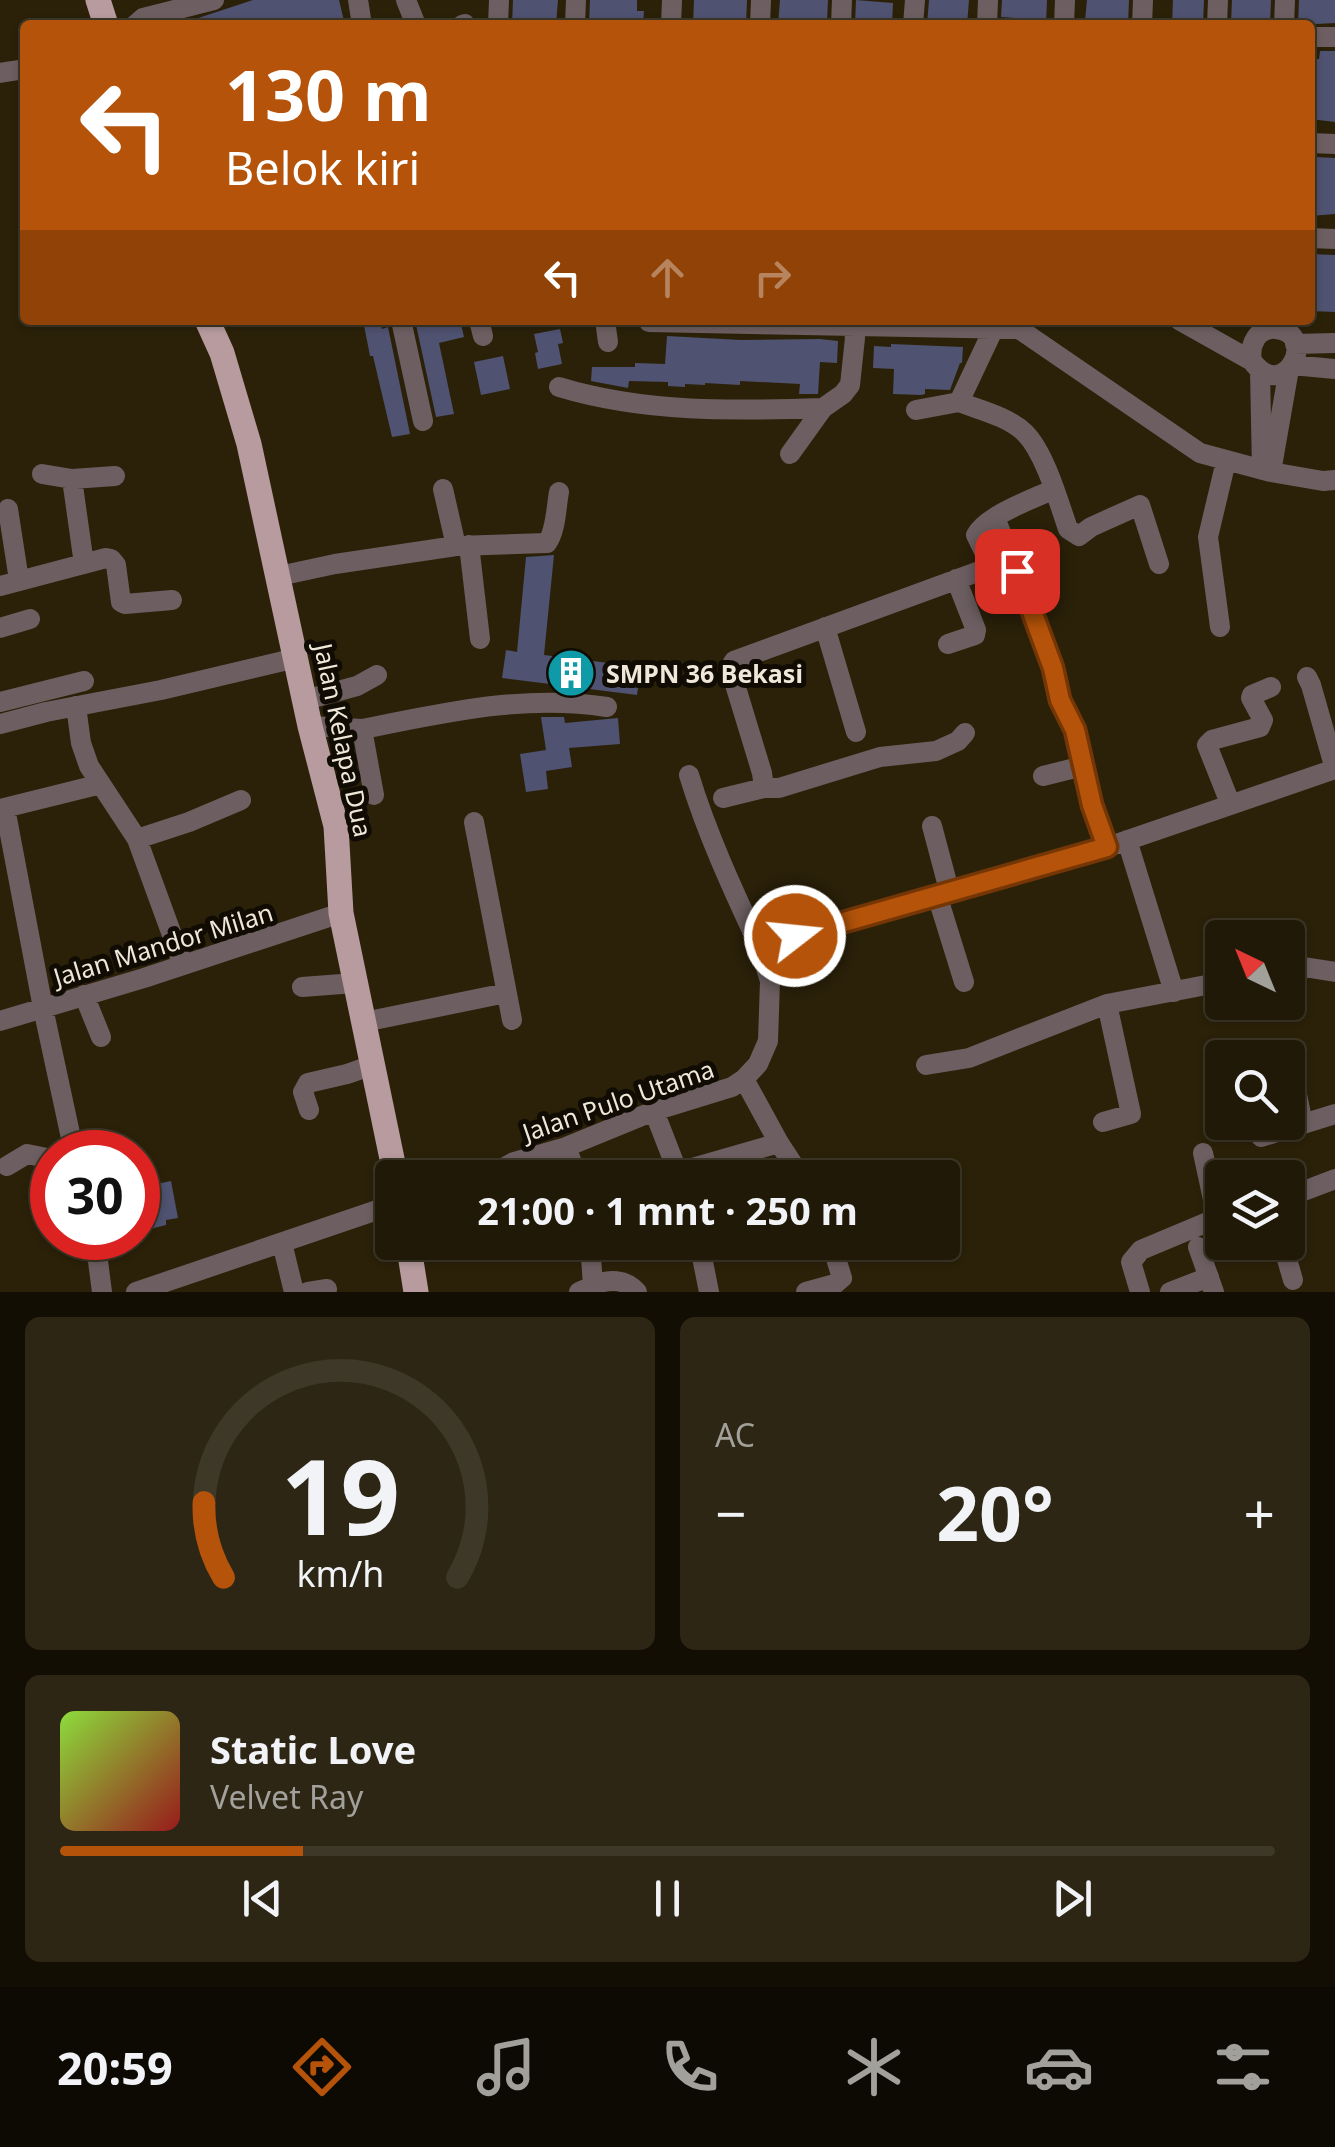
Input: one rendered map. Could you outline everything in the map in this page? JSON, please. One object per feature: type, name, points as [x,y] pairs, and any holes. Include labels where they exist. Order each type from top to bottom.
[{"type":"main road","name":"Jalan Kelapa Dua","points":[[209,325],[222,353],[249,444],[310,726],[336,826],[341,914],[392,1160]]},
{"type":"main road","points":[[411,1260],[416,1292]]},
{"type":"street","points":[[140,20],[214,0]]},
{"type":"street","points":[[401,325],[423,421]]},
{"type":"street","points":[[774,325],[1019,329],[1200,453],[1266,471],[1335,480]]},
{"type":"street","points":[[1188,326],[1335,343]]},
{"type":"street","points":[[1188,326],[1274,374],[1283,340]]},
{"type":"street","points":[[790,454],[823,408],[850,384],[858,327]]},
{"type":"street","points":[[959,402],[994,328]]},
{"type":"street","points":[[1266,471],[1283,340]]},
{"type":"street","points":[[1266,471],[1256,366],[1250,351],[1283,340],[1335,369]]},
{"type":"street","points":[[559,387],[648,407],[823,408]]},
{"type":"street","points":[[916,410],[959,402],[1010,423],[1026,434],[1038,452],[1068,530],[1079,536],[1140,506],[1159,564]]},
{"type":"street","points":[[1220,627],[1208,536],[1226,461]]},
{"type":"street","points":[[42,474],[72,480],[115,476]]},
{"type":"street","points":[[72,480],[84,564]]},
{"type":"street","points":[[444,489],[463,546],[480,639]]},
{"type":"street","points":[[764,788],[730,668],[734,662],[990,566],[976,532],[995,518],[1054,489]]},
{"type":"street","points":[[278,576],[463,546],[549,542],[559,492]]},
{"type":"street","points":[[8,509],[10,583],[106,558],[116,565],[119,599],[125,604],[172,600]]},
{"type":"street","points":[[995,518],[1028,598],[1060,700],[1072,721],[1092,805],[1117,843],[1174,992]]},
{"type":"street","points":[[948,644],[970,638],[976,630],[956,579]]},
{"type":"street","points":[[0,628],[30,619]]},
{"type":"street","points":[[825,627],[856,732]]},
{"type":"street","points":[[0,724],[296,658]]},
{"type":"street","points":[[305,700],[357,686],[377,675]]},
{"type":"street","points":[[759,946],[1117,843],[1335,769],[1307,678]]},
{"type":"street","points":[[0,702],[84,681]]},
{"type":"street","points":[[1230,804],[1208,745],[1212,740],[1260,726],[1263,720],[1251,698],[1271,688]]},
{"type":"street","points":[[310,726],[362,729],[476,708],[544,701],[607,708]]},
{"type":"street","points":[[76,706],[80,742],[89,766],[137,839],[182,965]]},
{"type":"street","points":[[362,729],[374,795]]},
{"type":"street","points":[[722,798],[779,788],[880,757],[936,751],[958,741],[965,733]]},
{"type":"street","points":[[1043,776],[1083,766]]},
{"type":"street","name":"Jalan Pulo Utama","points":[[521,1160],[732,1087],[758,1064],[768,1041],[770,981],[689,775]]},
{"type":"street","points":[[69,1130],[3,808],[101,784]]},
{"type":"street","points":[[137,839],[241,800]]},
{"type":"street","points":[[474,822],[512,1020]]},
{"type":"street","points":[[932,826],[964,982]]},
{"type":"street","name":"Jalan Mandor Milan","points":[[0,1021],[341,914]]},
{"type":"street","points":[[1305,968],[1335,972]]},
{"type":"street","points":[[302,987],[355,983]]},
{"type":"street","points":[[926,1065],[968,1058],[1107,1004],[1205,986]]},
{"type":"street","points":[[364,1022],[506,992]]},
{"type":"street","points":[[84,996],[101,1037]]},
{"type":"street","points":[[1103,1122],[1131,1114],[1107,1004]]},
{"type":"street","points":[[309,1110],[303,1092],[308,1083],[373,1065]]},
{"type":"street","points":[[744,1079],[790,1160]]},
{"type":"street","points":[[654,1111],[673,1160]]},
{"type":"street","points":[[1305,1123],[1335,1114]]},
{"type":"street","points":[[726,1160],[779,1143]]},
{"type":"street","points":[[566,1147],[571,1160]]},
{"type":"street","points":[[1203,1153],[1205,1161]]},
{"type":"street","points":[[7,1166],[30,1155]]},
{"type":"street","points":[[1305,1190],[1335,1179]]},
{"type":"street","points":[[149,1290],[375,1211]]},
{"type":"street","points":[[1140,1292],[1131,1262],[1133,1256],[1205,1223]]},
{"type":"street","points":[[282,1243],[294,1292]]},
{"type":"street","points":[[1170,1292],[1211,1285],[1198,1247]]},
{"type":"street","points":[[98,1260],[102,1292]]},
{"type":"street","points":[[588,1260],[586,1289],[614,1280],[637,1292]]},
{"type":"street","points":[[702,1260],[708,1292]]},
{"type":"street","points":[[806,1292],[835,1284],[842,1278],[836,1260]]},
{"type":"street","points":[[1287,1260],[1293,1280]]},
{"type":"building","points":[[253,0],[339,0],[344,20],[192,20]]},
{"type":"building","points":[[513,0],[558,0],[556,20],[512,20]]},
{"type":"building","points":[[590,0],[637,0],[637,11],[644,11],[643,20],[589,20]]},
{"type":"building","points":[[694,0],[747,0],[746,20],[693,20]]},
{"type":"building","points":[[780,0],[828,0],[827,20],[778,20]]},
{"type":"building","points":[[856,0],[893,3],[892,20],[855,20]]},
{"type":"building","points":[[929,0],[969,0],[967,20],[927,20]]},
{"type":"building","points":[[1002,0],[1047,0],[1046,20],[1001,17]]},
{"type":"building","points":[[1087,0],[1129,0],[1128,20],[1085,20]]},
{"type":"building","points":[[1173,0],[1204,0],[1203,20],[1172,20]]},
{"type":"building","points":[[1232,0],[1271,0],[1270,20],[1231,20]]},
{"type":"building","points":[[1299,0],[1335,0],[1335,23],[1298,20]]},
{"type":"building","points":[[1320,51],[1335,51],[1335,122],[1315,120],[1315,59],[1319,59]]},
{"type":"building","points":[[1335,158],[1335,214],[1315,216],[1317,160]]},
{"type":"building","points":[[1315,254],[1335,255],[1335,312],[1315,311]]},
{"type":"building","points":[[364,325],[388,327],[410,434],[392,437]]},
{"type":"building","points":[[416,325],[461,325],[464,337],[439,343],[454,414],[436,417]]},
{"type":"building","points":[[560,329],[562,364],[538,369],[534,334]]},
{"type":"building","points":[[667,336],[838,341],[837,363],[820,362],[818,394],[799,394],[800,384],[740,381],[740,385],[705,383],[685,387],[668,386],[668,382],[629,381],[628,388],[591,381],[592,367],[665,364]]},
{"type":"building","points":[[874,346],[963,347],[962,363],[950,390],[893,394],[894,369],[873,368]]},
{"type":"building","points":[[503,356],[510,389],[481,395],[474,362]]},
{"type":"building","points":[[554,555],[544,655],[641,667],[637,695],[502,678],[506,650],[517,652],[526,557]]},
{"type":"building","points":[[541,717],[564,717],[565,723],[618,718],[620,744],[569,748],[572,767],[546,771],[548,789],[526,792],[520,754],[546,750]]},
{"type":"building","points":[[171,1181],[178,1218],[166,1220],[166,1225],[160,1226],[160,1183]]},
{"type":"place","name":"SMPN 36 Bekasi","points":[[571,673]]},
{"type":"route","points":[[795,936],[1107,847],[1092,805],[1075,730],[1060,700],[1053,668],[1017,571]]}]
